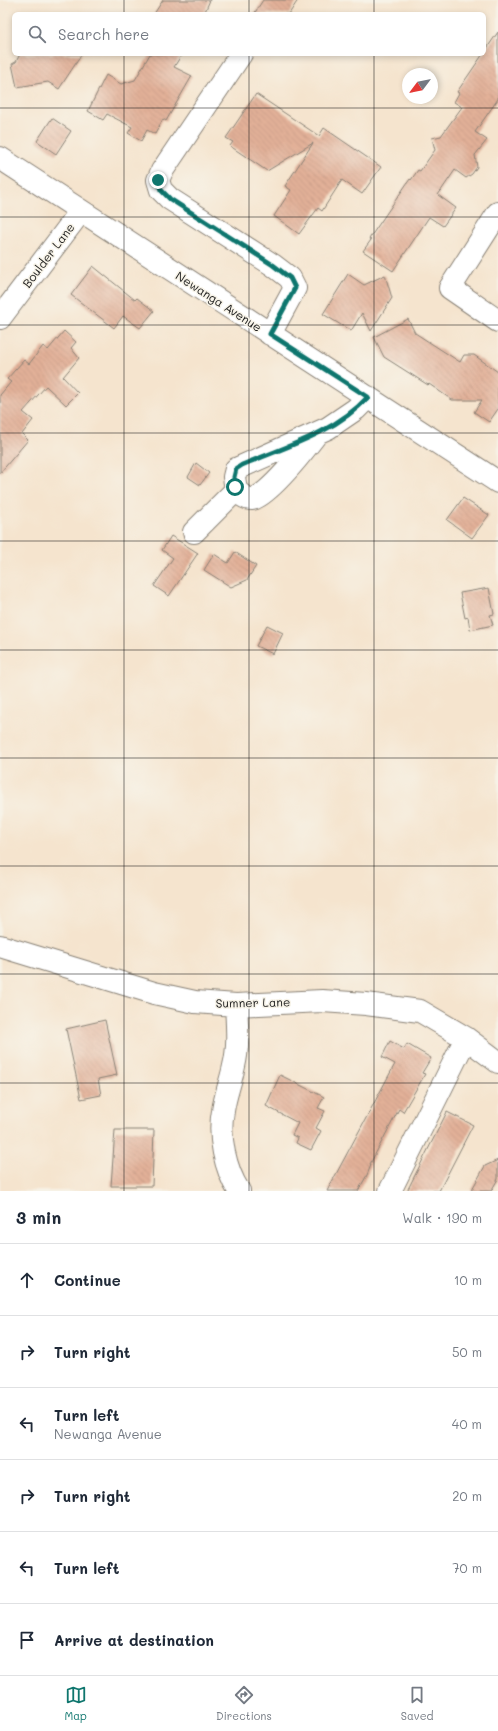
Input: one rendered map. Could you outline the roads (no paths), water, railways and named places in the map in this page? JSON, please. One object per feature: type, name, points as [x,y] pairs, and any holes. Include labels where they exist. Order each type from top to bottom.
[{"type":"street","points":[[241,56],[162,171],[158,180],[161,190],[170,199],[273,265],[290,278],[295,288],[270,334]]},
{"type":"street","name":"Newanga Avenue","points":[[0,158],[498,482]]},
{"type":"street","name":"Boulder Lane","points":[[0,318],[81,211]]},
{"type":"street","points":[[498,213],[450,288],[498,321]]},
{"type":"street","points":[[317,433],[297,459],[265,493],[252,499],[242,496],[236,490],[234,477],[236,469],[242,465],[317,433],[356,409],[368,397]]},
{"type":"street","points":[[194,532],[236,490]]},
{"type":"street","name":"Sumner Lane","points":[[0,946],[154,993],[195,1002],[236,1005],[322,1001],[366,1004],[420,1011],[466,1038],[498,1062]]},
{"type":"street","points":[[236,1005],[238,1040],[235,1066],[222,1112],[222,1132],[225,1159],[239,1191]]},
{"type":"street","points":[[390,1191],[466,1038]]}]
